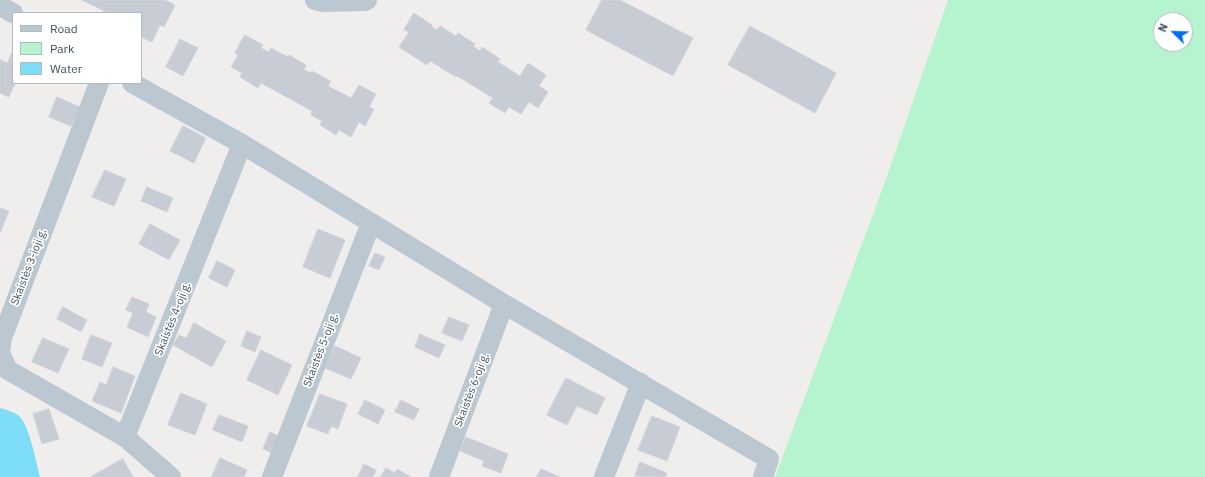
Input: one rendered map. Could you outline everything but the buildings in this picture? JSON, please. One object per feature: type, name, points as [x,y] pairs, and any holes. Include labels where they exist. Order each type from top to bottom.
[{"type":"street","points":[[315,0],[323,2],[367,0]]},
{"type":"street","points":[[0,6],[12,12]]},
{"type":"street","name":"Skaistės 3-ioji g.","points":[[99,84],[2,338],[0,353],[8,370],[125,437]]},
{"type":"street","points":[[134,84],[242,144],[504,304],[641,383],[766,468]]},
{"type":"street","name":"Skaistės 4-oji g.","points":[[125,437],[242,144]]},
{"type":"street","name":"Skaistės 5-oji g.","points":[[272,477],[371,223]]},
{"type":"street","name":"Skaistės 6-oji g.","points":[[439,477],[504,304]]},
{"type":"street","points":[[604,477],[641,383]]},
{"type":"street","points":[[125,437],[171,477]]},
{"type":"green space","points":[[948,0],[1205,0],[1205,477],[775,477],[885,182]]},
{"type":"water","points":[[0,408],[11,411],[20,417],[24,422],[35,454],[40,477],[0,477]]}]
